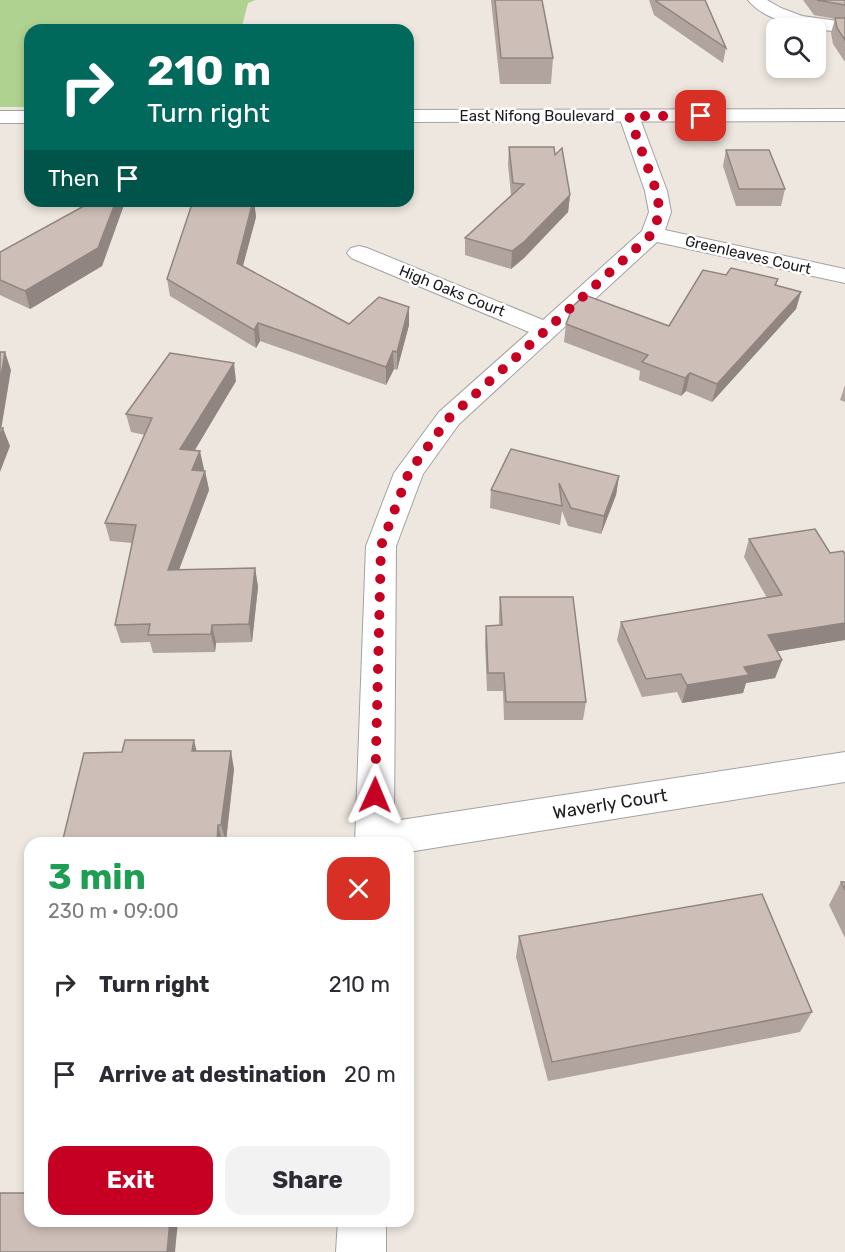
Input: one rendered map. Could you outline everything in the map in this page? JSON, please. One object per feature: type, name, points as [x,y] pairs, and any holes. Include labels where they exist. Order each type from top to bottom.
[{"type":"street","points":[[756,0],[764,7],[792,17],[845,27]]},
{"type":"street","name":"East Nifong Boulevard","points":[[414,116],[845,115]]},
{"type":"street","points":[[374,837],[381,546],[409,472],[449,418],[652,234],[660,212],[656,190],[629,116]]},
{"type":"street","points":[[0,117],[24,117]]},
{"type":"street","name":"Greenleaves Court","points":[[652,234],[845,276]]},
{"type":"street","name":"High Oaks Court","points":[[359,253],[546,330]]},
{"type":"street","name":"Waverly Court","points":[[405,837],[845,767]]},
{"type":"street","points":[[361,1252],[362,1227]]},
{"type":"green space","points":[[0,0],[256,0],[248,3],[243,24],[24,24],[24,107],[0,107]]},
{"type":"building","points":[[495,0],[542,0],[553,58],[501,58]]},
{"type":"building","points":[[705,0],[726,48],[656,1]]},
{"type":"building","points":[[817,0],[845,0],[845,5]]},
{"type":"building","points":[[835,18],[845,18],[845,40],[837,28]]},
{"type":"building","points":[[509,147],[554,147],[555,155],[562,148],[570,195],[525,241],[512,251],[465,238],[524,184],[513,183]]},
{"type":"building","points":[[726,150],[769,150],[785,189],[739,189]]},
{"type":"building","points":[[82,207],[114,207],[98,248],[25,291],[0,280],[0,252]]},
{"type":"building","points":[[191,207],[251,207],[237,263],[349,324],[379,297],[409,307],[397,352],[393,351],[386,367],[258,323],[254,330],[167,279]]},
{"type":"building","points":[[731,268],[778,279],[775,285],[801,292],[717,384],[690,373],[685,378],[642,362],[648,355],[566,324],[573,306],[585,295],[669,326],[703,270],[726,275]]},
{"type":"building","points":[[0,352],[5,352],[0,383]]},
{"type":"building","points":[[170,353],[234,363],[180,449],[200,451],[192,470],[205,471],[168,570],[255,568],[249,624],[212,625],[211,634],[148,635],[150,624],[115,625],[136,525],[105,523],[152,418],[126,414]]},
{"type":"building","points":[[511,449],[619,476],[604,516],[571,508],[559,483],[562,506],[491,490]]},
{"type":"building","points":[[815,529],[830,553],[843,551],[845,554],[845,623],[768,635],[782,660],[744,667],[749,675],[687,685],[681,674],[646,679],[621,622],[782,595],[749,539]]},
{"type":"building","points":[[500,597],[573,597],[586,702],[506,702],[504,673],[488,673],[486,626],[502,625]]},
{"type":"building","points":[[125,740],[194,740],[192,751],[231,751],[217,837],[63,837],[84,753],[122,752]]},
{"type":"building","points":[[762,894],[812,1012],[552,1062],[519,936]]},
{"type":"building","points":[[0,1193],[24,1193],[24,1227],[169,1227],[167,1252],[0,1252]]},
{"type":"route","points":[[375,795],[381,546],[409,472],[449,418],[652,234],[660,212],[656,190],[629,116],[701,116]]}]
